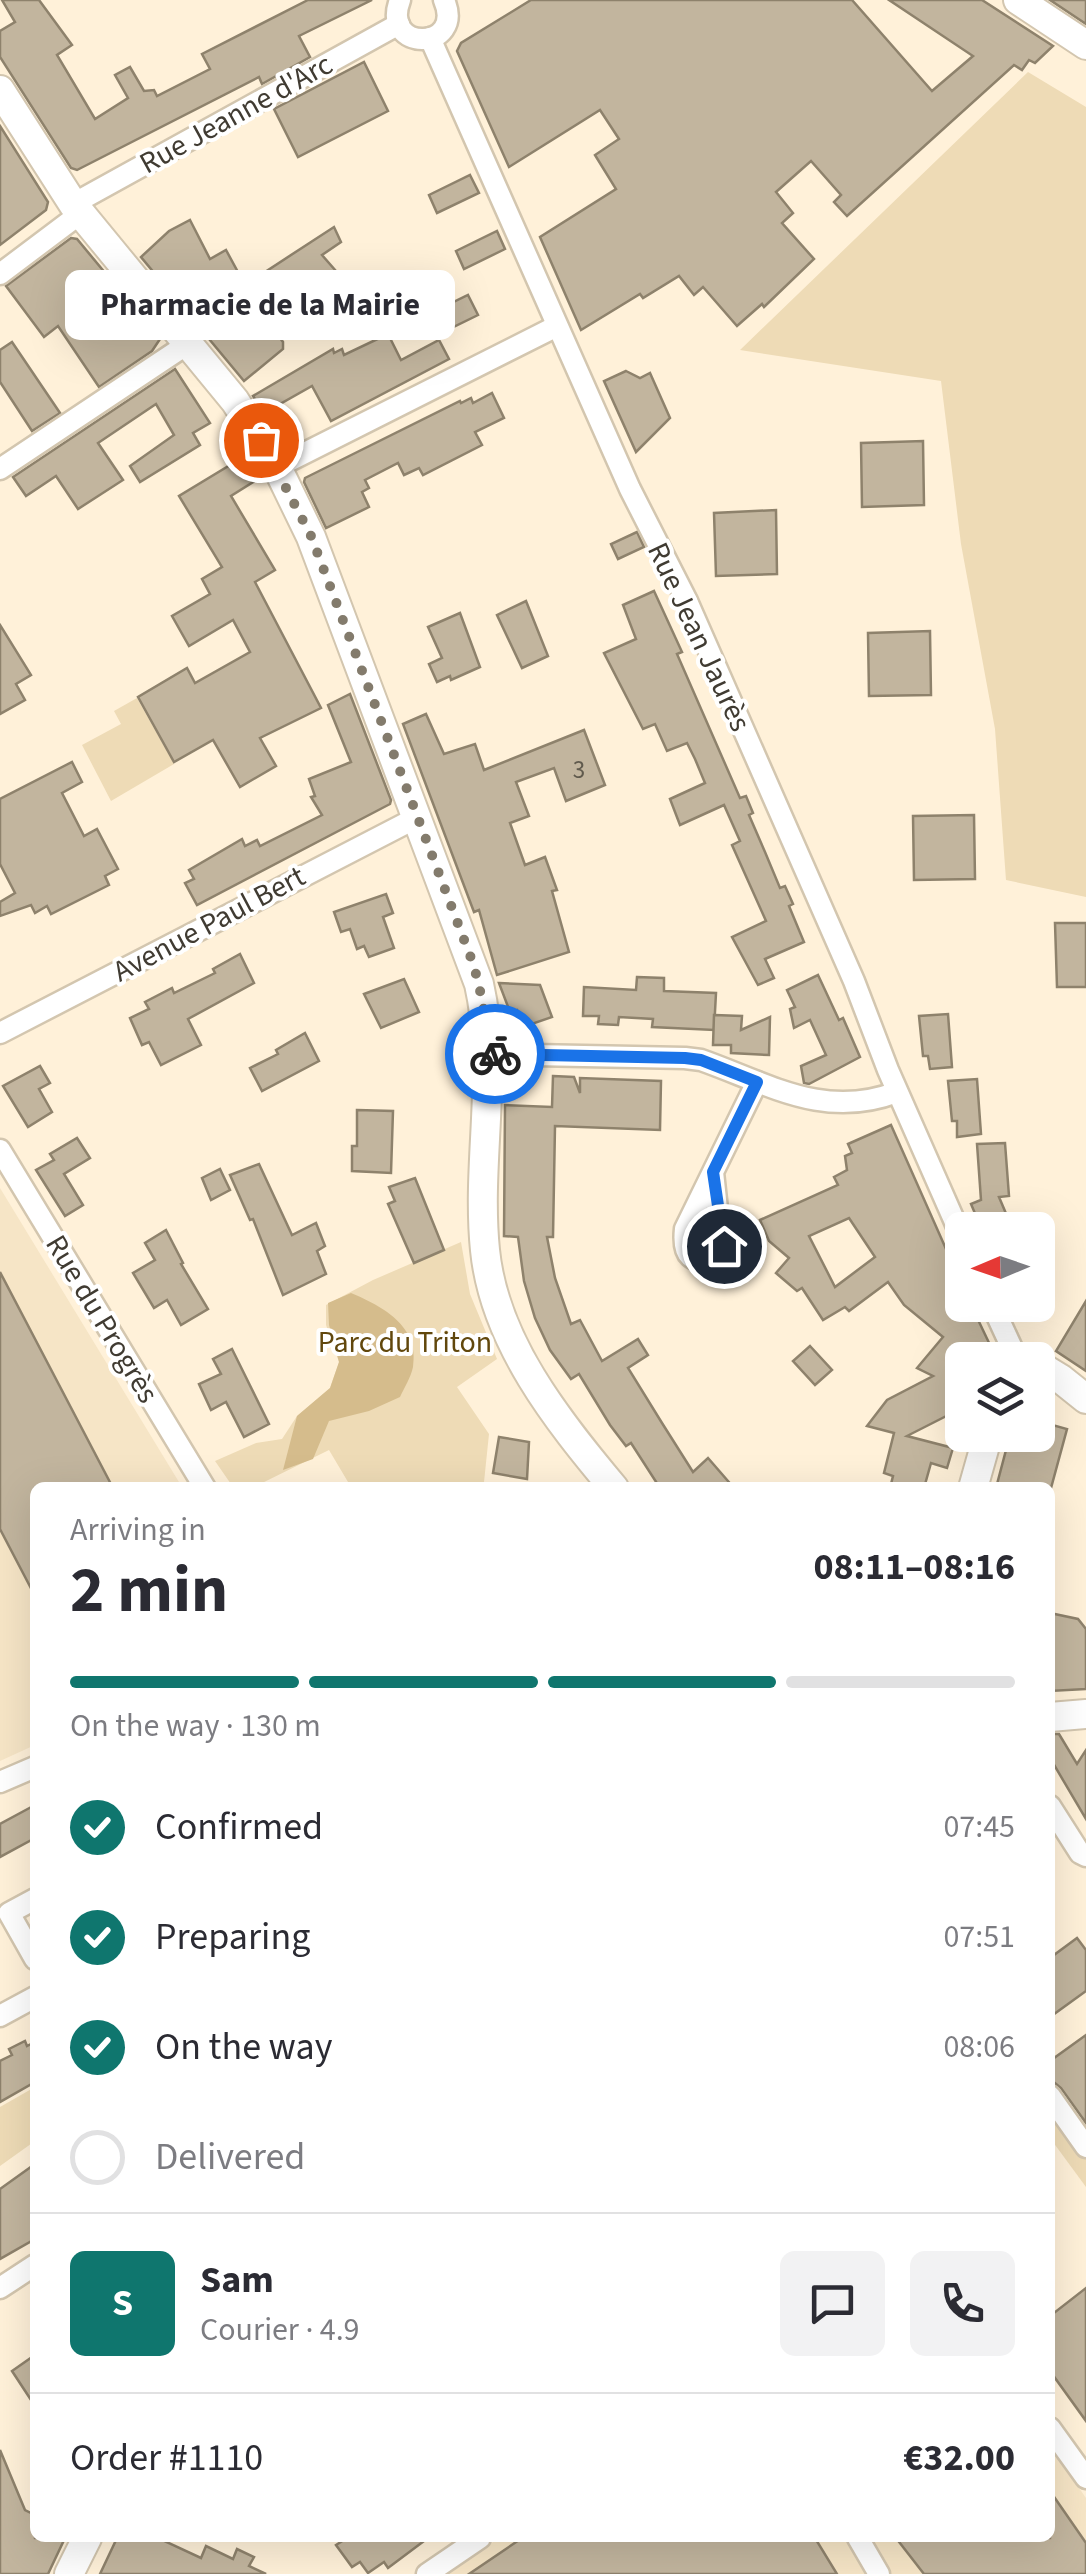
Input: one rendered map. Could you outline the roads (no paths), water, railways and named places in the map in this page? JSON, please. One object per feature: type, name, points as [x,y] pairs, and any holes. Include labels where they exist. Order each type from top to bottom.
[{"type":"street","points":[[400,0],[398,24],[412,37],[430,38],[445,26],[449,1]]},
{"type":"street","points":[[1018,0],[1086,45]]},
{"type":"street","name":"Rue Jeanne d'Arc","points":[[0,274],[77,209],[398,24]]},
{"type":"street","name":"Rue Jean Jaurès","points":[[430,38],[643,518],[682,590],[951,1212]]},
{"type":"street","points":[[0,90],[77,209],[235,401],[276,466],[311,536],[474,966],[483,1003],[488,1054],[484,1231],[493,1290],[508,1333],[534,1380],[610,1482]]},
{"type":"street","points":[[276,466],[557,326]]},
{"type":"street","points":[[0,469],[190,344]]},
{"type":"street","name":"Avenue Paul Bert","points":[[0,1033],[418,817]]},
{"type":"street","points":[[488,1054],[701,1060],[799,1097],[838,1104],[868,1102],[898,1092]]},
{"type":"street","points":[[713,1172],[757,1082]]},
{"type":"street","name":"Rue du Progrès","points":[[0,1150],[201,1482]]},
{"type":"street","points":[[1055,1377],[1086,1399]]},
{"type":"street","points":[[975,1482],[983,1452]]},
{"type":"street","points":[[1055,1717],[1086,1714]]},
{"type":"street","points":[[0,1782],[30,1769]]},
{"type":"street","points":[[1055,1814],[1080,1854],[1086,1856]]},
{"type":"street","points":[[30,1902],[9,1913],[30,1951]]},
{"type":"street","points":[[0,2016],[30,2000]]},
{"type":"street","points":[[1055,2103],[1086,2147]]},
{"type":"street","points":[[0,2288],[30,2268]]},
{"type":"street","points":[[1055,2435],[1086,2478]]},
{"type":"street","points":[[69,2574],[85,2542]]},
{"type":"street","points":[[427,2574],[474,2542]]},
{"type":"street","points":[[860,2542],[879,2574]]},
{"type":"place","name":"Pharmacie de la Mairie","points":[[261,440]]},
{"type":"park label","name":"Parc du Triton","points":[[405,1342]]}]
